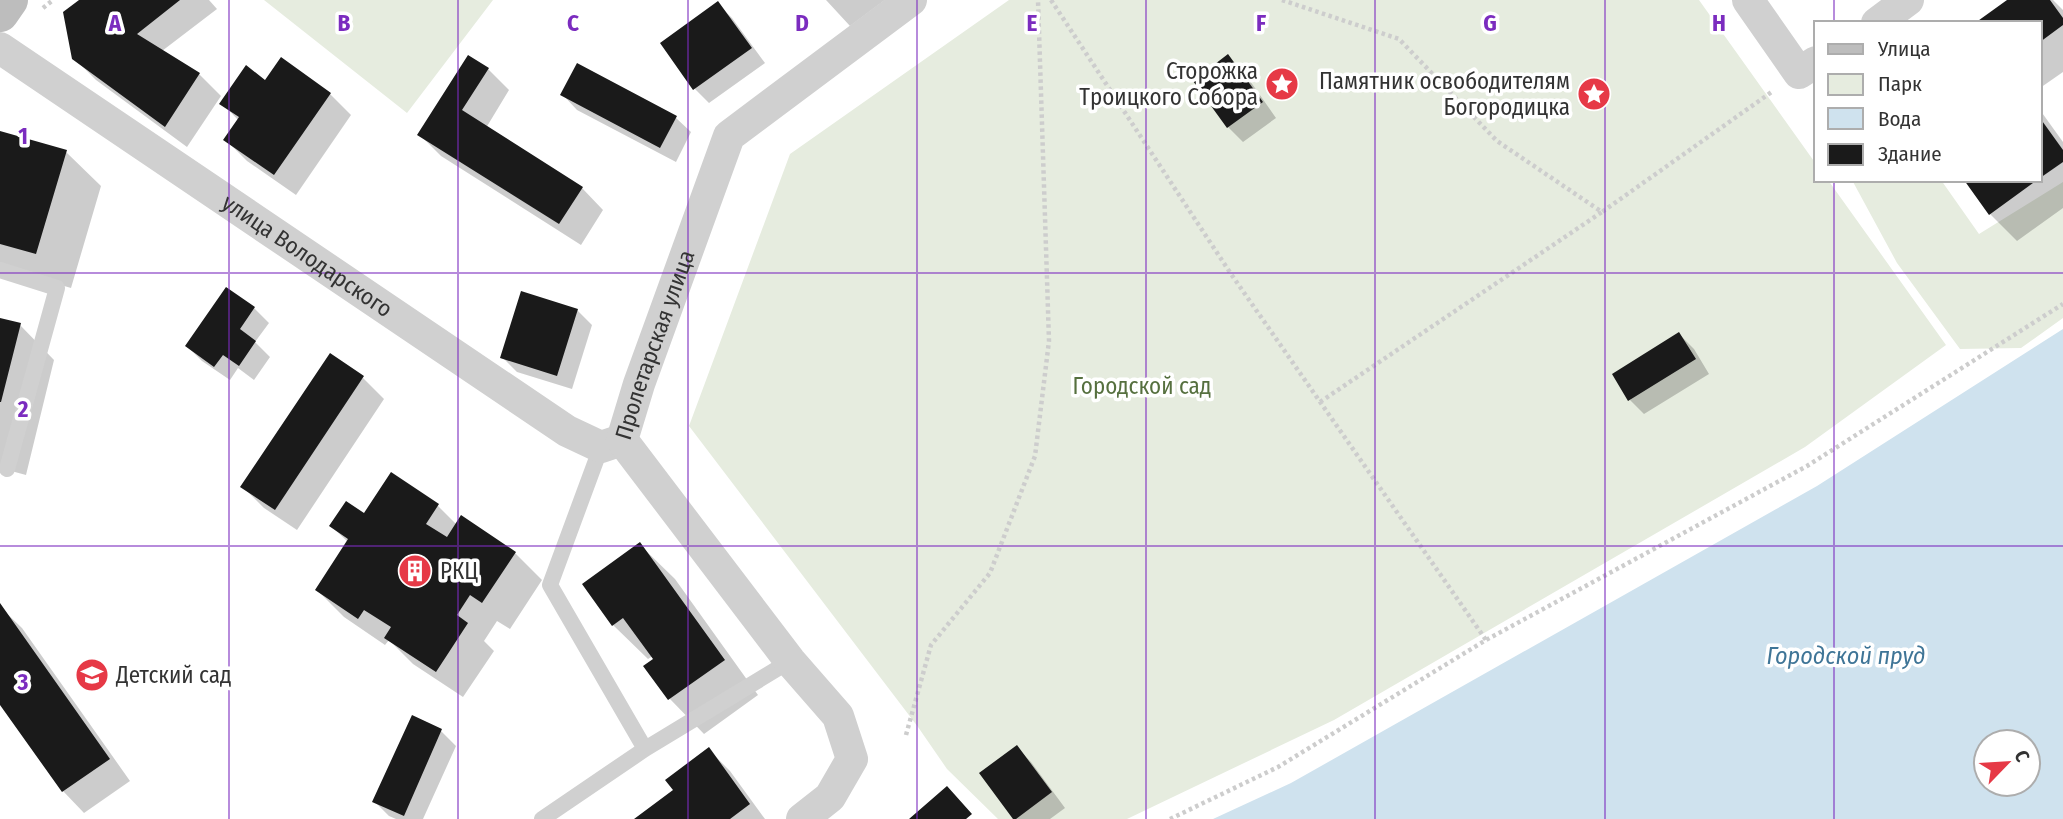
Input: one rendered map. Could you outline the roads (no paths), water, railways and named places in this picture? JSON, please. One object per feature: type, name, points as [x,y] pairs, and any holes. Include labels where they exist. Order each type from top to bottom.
[{"type":"main road","points":[[0,13],[9,0]]},
{"type":"street","name":"Пролетарская улица","points":[[802,819],[830,797],[852,759],[838,716],[612,444],[639,384],[729,136],[911,0]]},
{"type":"street","points":[[1748,0],[1808,68]]},
{"type":"street","points":[[1880,21],[1909,0]]},
{"type":"street","name":"улица Володарского","points":[[0,48],[567,431],[612,444]]},
{"type":"lane","points":[[0,270],[57,288],[7,469]]},
{"type":"lane","points":[[612,444],[550,585],[645,749]]},
{"type":"lane","points":[[542,819],[645,749],[790,661]]},
{"type":"water","name":"Городской пруд","points":[[2063,329],[2063,819],[1213,819],[1291,783],[1817,486]]},
{"type":"place","name":"Сторожка Троицкого Собора","points":[[1282,84]]},
{"type":"place","name":"Памятник освободителям Богородицка","points":[[1594,94]]},
{"type":"place","name":"РКЦ","points":[[415,571]]},
{"type":"place","name":"Детский сад","points":[[92,675]]},
{"type":"park label","name":"Городской сад","points":[[1142,386]]}]
